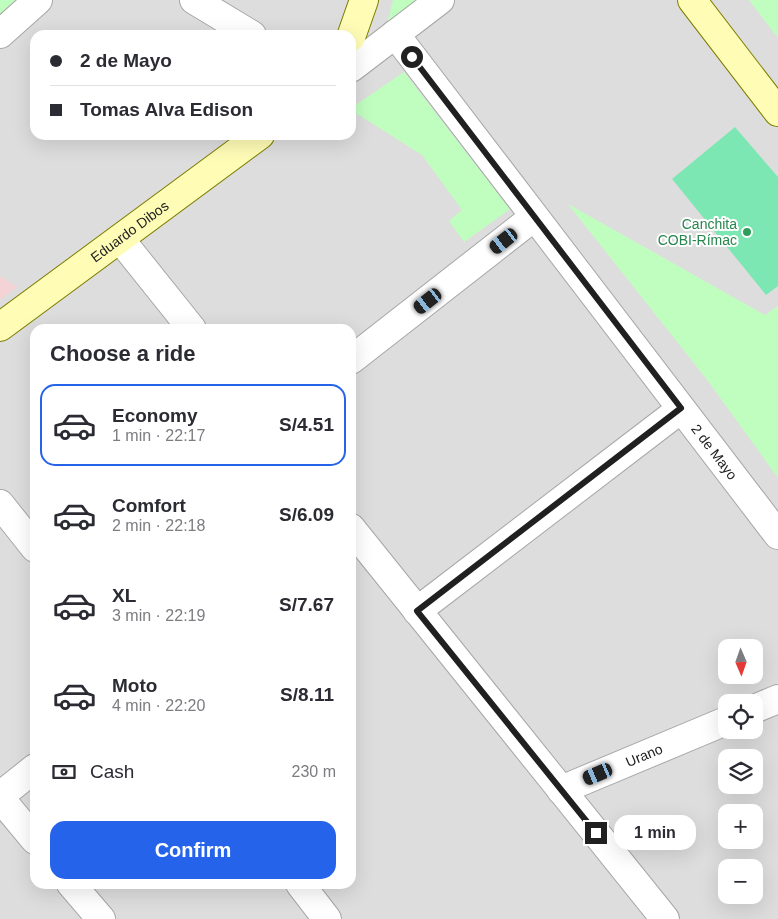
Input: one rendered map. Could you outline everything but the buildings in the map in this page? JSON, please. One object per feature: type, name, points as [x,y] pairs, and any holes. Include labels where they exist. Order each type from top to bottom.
[{"type":"street","points":[[0,34],[38,0]]},
{"type":"street","points":[[194,0],[244,30]]},
{"type":"street","points":[[354,30],[364,0]]},
{"type":"street","points":[[356,64],[440,0]]},
{"type":"street","points":[[692,0],[778,112]]},
{"type":"street","name":"2 de Mayo","points":[[395,34],[778,535]]},
{"type":"street","name":"Eduardo Dibos","points":[[0,327],[253,140]]},
{"type":"street","points":[[356,356],[534,217]]},
{"type":"street","points":[[120,239],[188,324]]},
{"type":"street","points":[[417,611],[681,408]]},
{"type":"street","points":[[0,504],[30,542]]},
{"type":"street","points":[[356,534],[665,919]]},
{"type":"street","points":[[763,705],[778,699]]},
{"type":"street","name":"Urano","points":[[561,790],[718,724]]},
{"type":"street","points":[[30,772],[0,797],[30,834]]},
{"type":"street","points":[[75,889],[101,919]]},
{"type":"street","points":[[304,889],[328,919]]},
{"type":"shaded area","points":[[0,0],[778,0],[778,919],[0,919]]},
{"type":"shaded area","points":[[0,276],[17,287],[0,300]]},
{"type":"green space","points":[[0,0],[23,0],[0,20]]},
{"type":"green space","points":[[393,0],[416,0],[387,24]]},
{"type":"green space","points":[[749,0],[778,0],[778,38]]},
{"type":"green space","points":[[404,72],[510,209],[464,242],[449,221],[462,210],[422,155],[356,113],[356,105]]},
{"type":"green space","name":"Canchita COBI-Rímac","points":[[735,127],[778,177],[778,286],[766,295],[672,179]]},
{"type":"green space","points":[[568,204],[765,315],[778,306],[778,478],[708,381]]},
{"type":"place","name":"Canchita COBI-Rímac","points":[[747,232]]},
{"type":"route","points":[[412,57],[681,408],[417,611],[596,833]]}]
